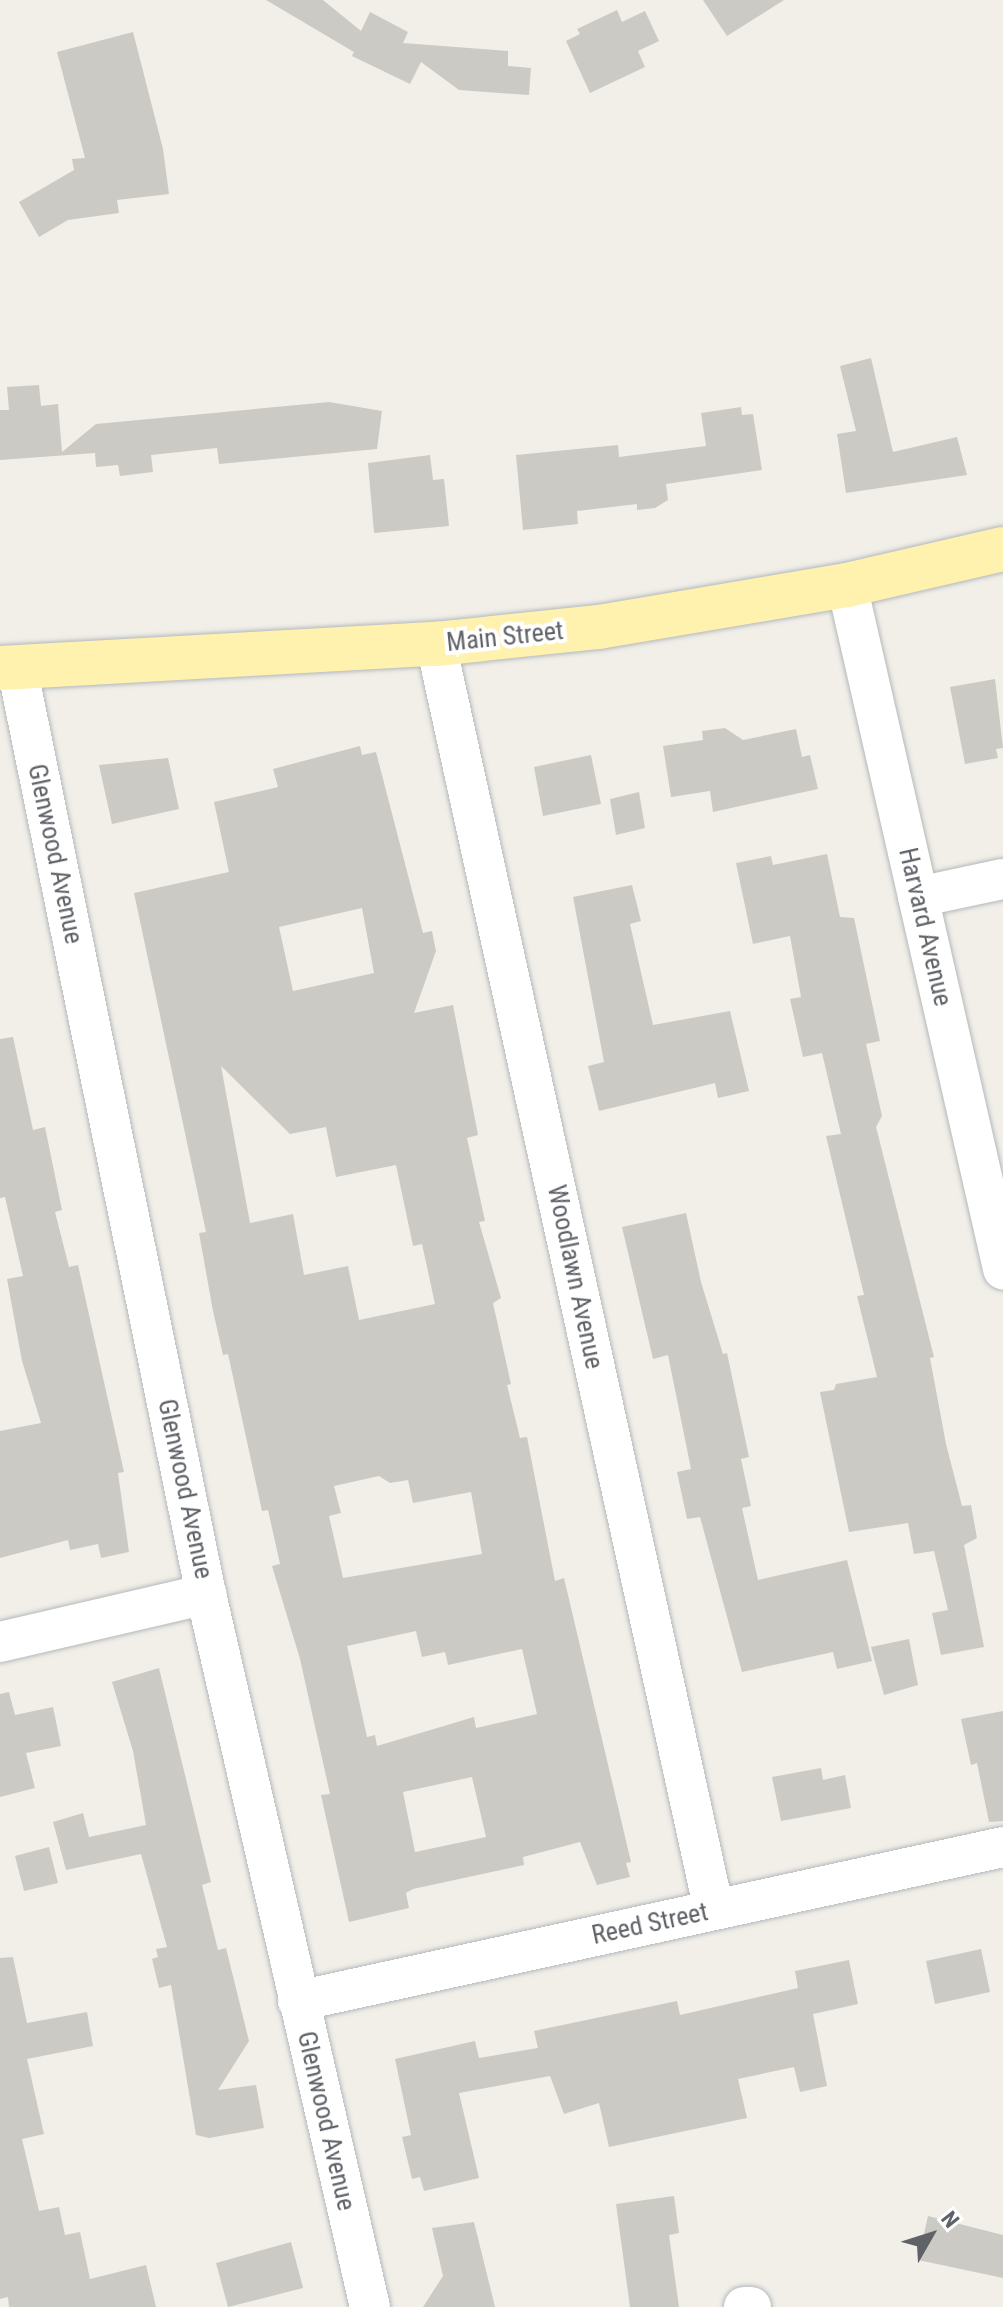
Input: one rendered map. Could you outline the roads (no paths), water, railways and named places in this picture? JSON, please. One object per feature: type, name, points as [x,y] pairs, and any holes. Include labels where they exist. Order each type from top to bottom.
[{"type":"main road","name":"Main Street","points":[[8,667],[436,644],[599,627],[847,585],[1003,549]]},
{"type":"street","name":"Harvard Avenue","points":[[847,585],[1003,1269]]},
{"type":"street","name":"Woodlawn Avenue","points":[[436,644],[714,1910]]},
{"type":"street","name":"Glenwood Avenue","points":[[8,667],[206,1594],[370,2307]]},
{"type":"street","points":[[918,897],[1003,879]]},
{"type":"street","points":[[0,1642],[206,1594]]},
{"type":"street","name":"Reed Street","points":[[298,2001],[1003,1847]]}]
